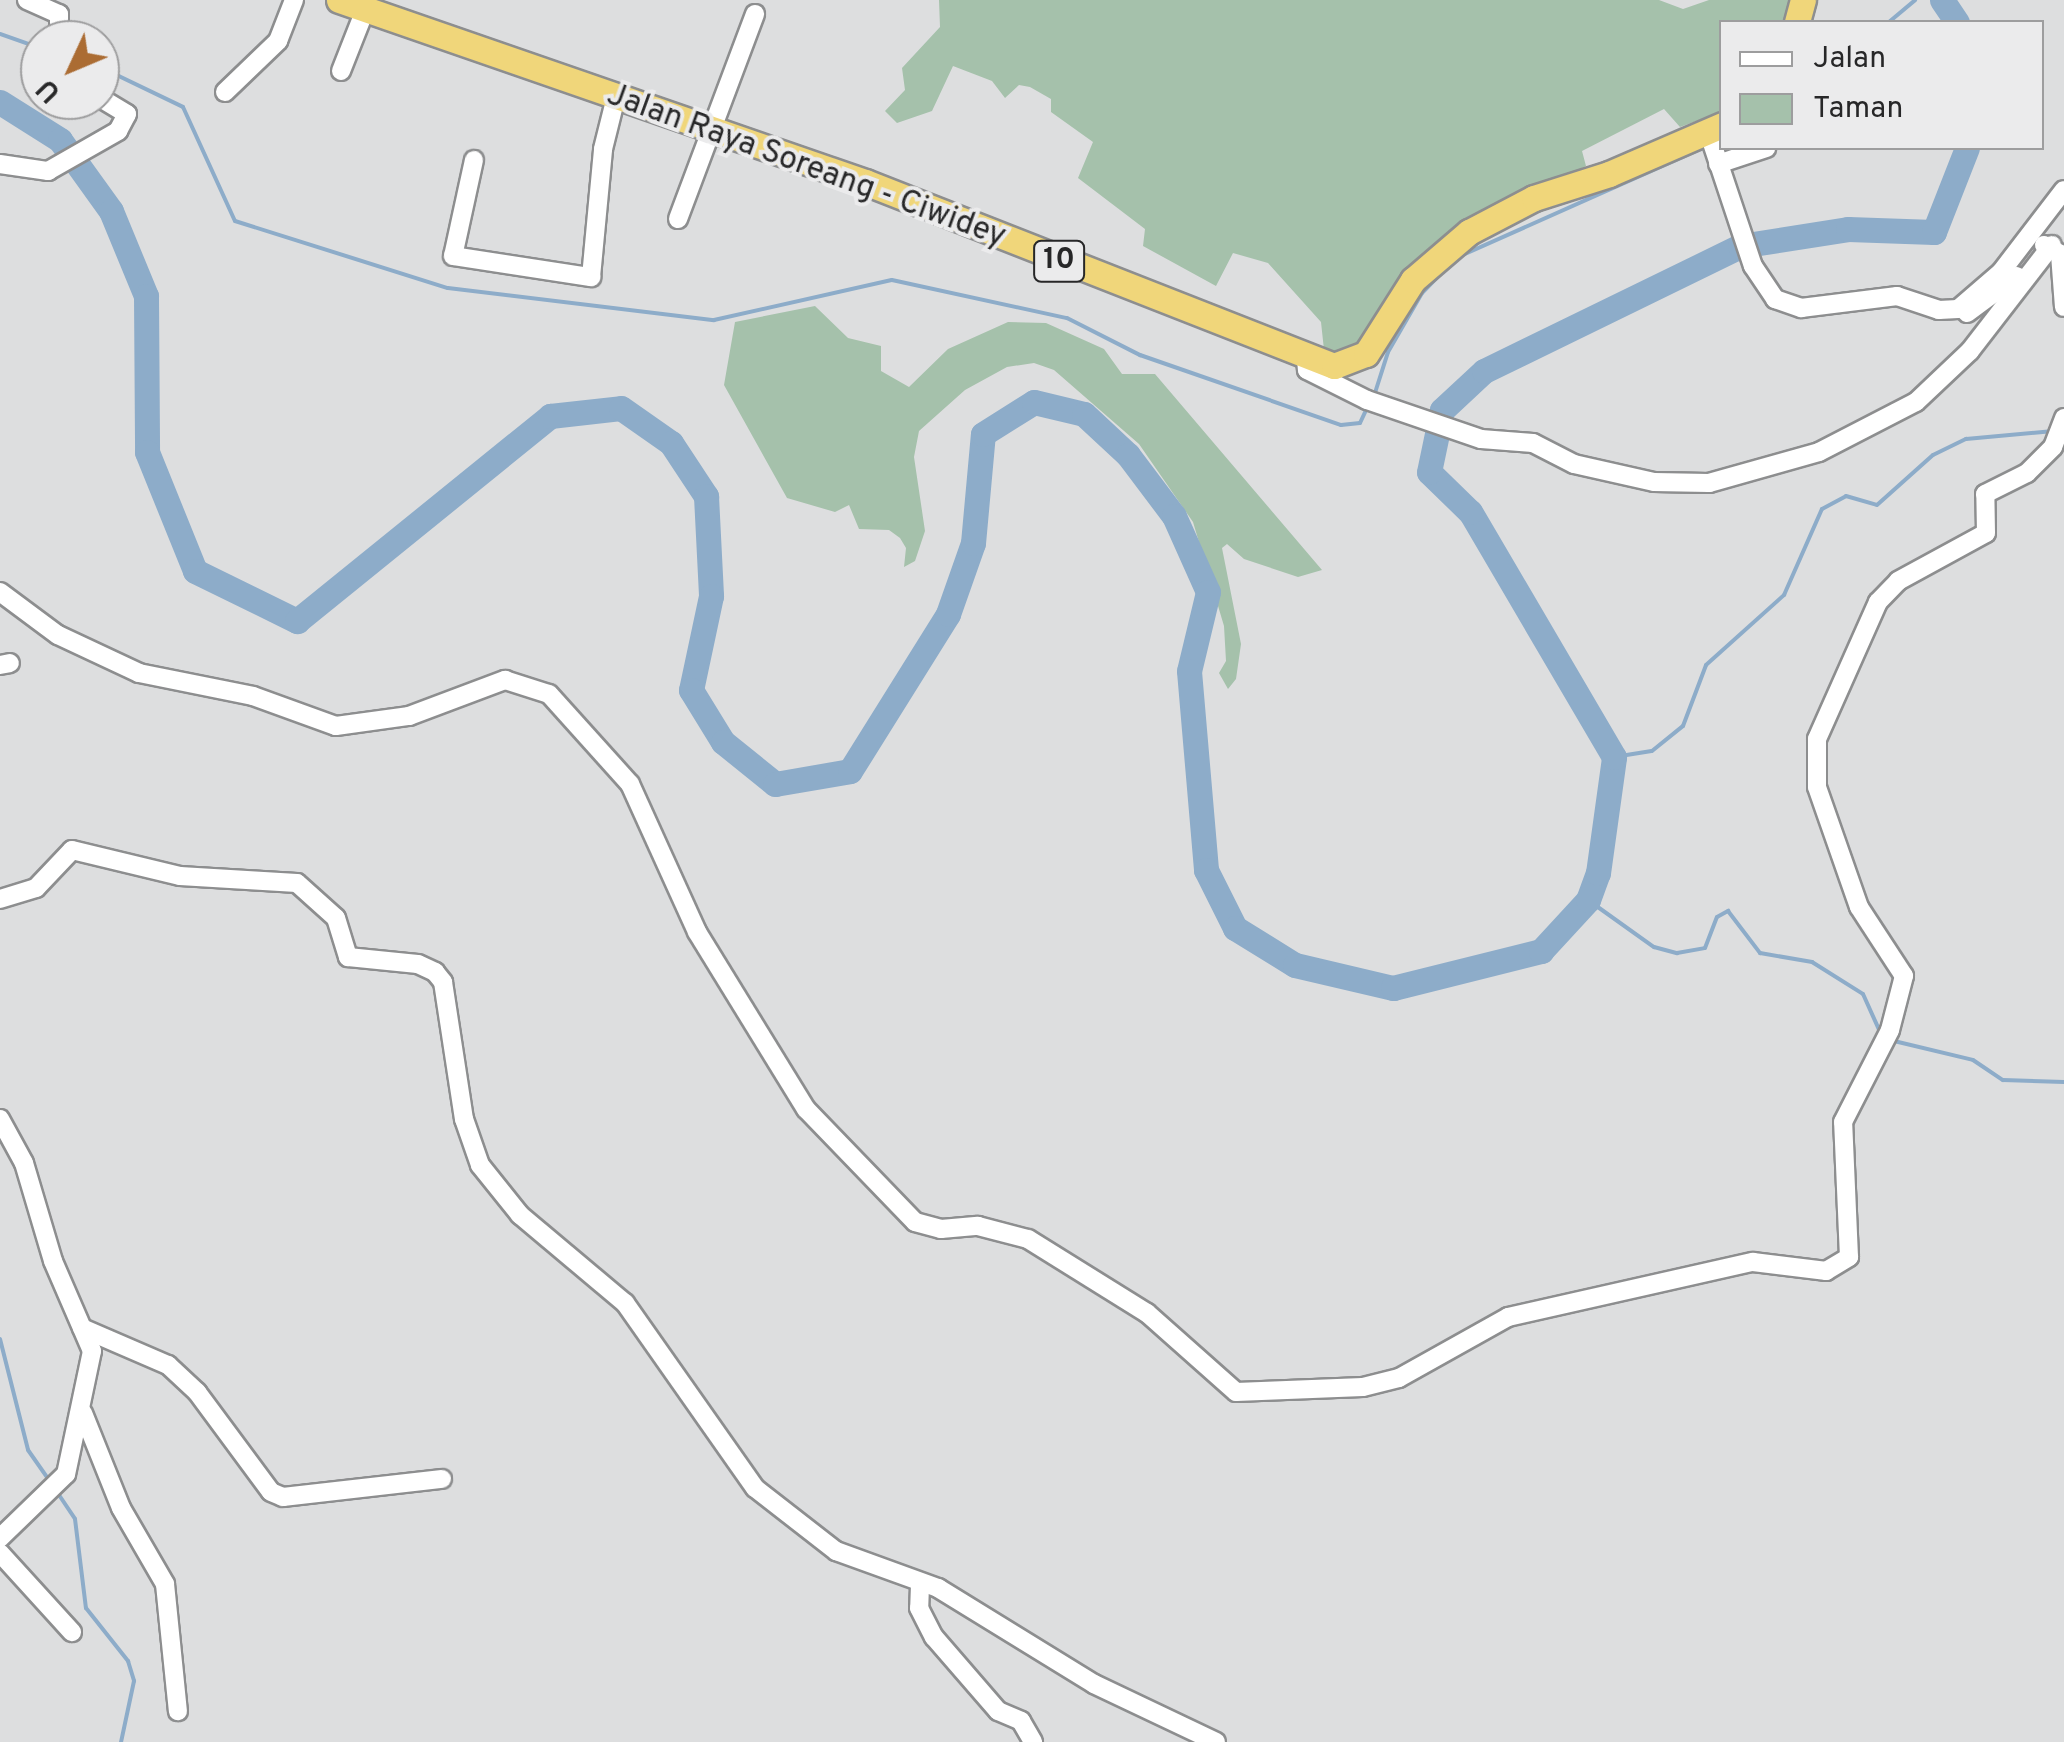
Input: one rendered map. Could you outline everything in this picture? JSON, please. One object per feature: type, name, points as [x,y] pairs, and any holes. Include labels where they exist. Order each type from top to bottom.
[{"type":"highway","name":"Jalan Raya Soreang - Ciwidey","points":[[340,0],[881,189],[1306,359],[1334,366],[1366,354],[1412,280],[1478,227],[1534,198],[1715,142]]},
{"type":"street","points":[[27,0],[60,14],[60,20]]},
{"type":"street","points":[[224,92],[278,41],[294,0]]},
{"type":"street","points":[[342,71],[365,10]]},
{"type":"street","points":[[678,219],[755,14]]},
{"type":"street","points":[[474,160],[454,256],[591,277],[603,148],[616,97]]},
{"type":"street","points":[[0,164],[48,171],[91,149],[127,120],[120,105]]},
{"type":"street","points":[[1715,142],[1753,266],[1775,299],[1792,306],[1897,296],[1938,310],[1958,309],[1971,314],[2043,245],[2052,245],[2060,254],[2064,307]]},
{"type":"street","points":[[1958,309],[2001,272],[2064,190]]},
{"type":"street","points":[[1306,359],[1307,370],[1367,400],[1481,438],[1533,443],[1574,464],[1654,482],[1692,485],[1771,470],[1881,423],[1941,384],[2052,245]]},
{"type":"street","points":[[0,592],[58,635],[139,674],[253,696],[336,726],[408,716],[505,680],[550,694],[630,784],[697,932],[806,1110],[844,1153],[921,1226],[978,1226],[1028,1239],[1147,1313],[1242,1393],[1381,1384],[1508,1317],[1753,1262],[1838,1268],[1852,1252],[1840,1154],[1844,1122],[1887,1036],[1904,990],[1902,964],[1859,907],[1817,787],[1816,740],[1884,593],[1986,533],[1989,489],[2028,473],[2058,452],[2064,418]]},
{"type":"street","points":[[0,900],[36,888],[72,850],[180,876],[296,883],[336,918],[348,957],[418,964],[435,972],[443,982],[464,1120],[480,1165],[520,1214],[625,1303],[754,1488],[836,1551],[920,1585],[938,1588],[1094,1684],[1216,1742]]},
{"type":"street","points":[[0,1118],[24,1163],[92,1351],[83,1412],[66,1474],[0,1538]]},
{"type":"street","points":[[81,1328],[168,1365],[198,1392],[271,1492],[283,1497],[442,1478]]},
{"type":"street","points":[[83,1412],[122,1508],[165,1584],[178,1711]]},
{"type":"street","points":[[0,1553],[72,1632]]},
{"type":"street","points":[[920,1585],[920,1608],[934,1636],[998,1710],[1020,1721],[1033,1742]]},
{"type":"green space","points":[[939,0],[1659,0],[1683,9],[1709,0],[1802,0],[1792,20],[1719,20],[1719,113],[1680,127],[1664,109],[1582,151],[1586,166],[1472,224],[1365,344],[1333,360],[1324,350],[1321,322],[1268,263],[1233,253],[1216,286],[1143,246],[1145,229],[1078,178],[1093,142],[1051,112],[1051,99],[1030,87],[1019,85],[1005,98],[992,81],[953,66],[932,111],[897,123],[885,111],[905,90],[902,68],[940,27]]},
{"type":"green space","points":[[815,306],[848,338],[881,346],[881,371],[909,387],[948,349],[1008,322],[1046,323],[1104,349],[1122,374],[1155,374],[1322,570],[1298,577],[1244,559],[1227,544],[1222,548],[1241,644],[1236,679],[1228,689],[1219,673],[1226,661],[1224,626],[1193,522],[1139,444],[1054,370],[1034,363],[1007,367],[965,390],[919,431],[914,457],[925,531],[915,561],[904,567],[906,548],[900,538],[889,530],[859,529],[849,505],[835,512],[787,498],[724,385],[735,322]]},
{"type":"waterway","points":[[1891,20],[1915,0]]},
{"type":"waterway","points":[[1942,0],[1956,20]]},
{"type":"waterway","points":[[0,34],[20,41]]},
{"type":"waterway","points":[[120,77],[183,107],[235,221],[448,288],[714,320],[892,280],[1067,318],[1140,355],[1341,425],[1360,423],[1367,408]]},
{"type":"waterway","points":[[0,102],[60,140],[111,211],[146,296],[147,452],[195,571],[297,621],[550,416],[621,408],[671,443],[706,496],[711,596],[691,690],[723,742],[775,784],[850,771],[948,614],[973,543],[983,434],[1034,402],[1084,414],[1128,455],[1174,516],[1208,592],[1189,671],[1206,870],[1235,928],[1295,965],[1393,988],[1541,951],[1588,900],[1598,873],[1614,757],[1470,512],[1429,472],[1442,410],[1484,371],[1740,246],[1848,229],[1934,232],[1966,150]]},
{"type":"waterway","points":[[1458,257],[1705,147]]},
{"type":"waterway","points":[[1374,396],[1388,352],[1422,293],[1451,263]]},
{"type":"waterway","points":[[1614,757],[1652,751],[1683,726],[1706,665],[1784,595],[1822,509],[1846,496],[1877,505],[1933,455],[1966,439],[2054,431]]},
{"type":"waterway","points":[[1588,900],[1654,947],[1677,953],[1705,948],[1717,917],[1728,911],[1760,953],[1812,962],[1863,994],[1881,1034]]},
{"type":"waterway","points":[[1894,1041],[1973,1060],[2003,1080],[2064,1082]]},
{"type":"waterway","points":[[0,1339],[28,1450],[49,1480]]},
{"type":"waterway","points":[[57,1492],[75,1519],[86,1608],[128,1661],[134,1681],[121,1742]]}]
